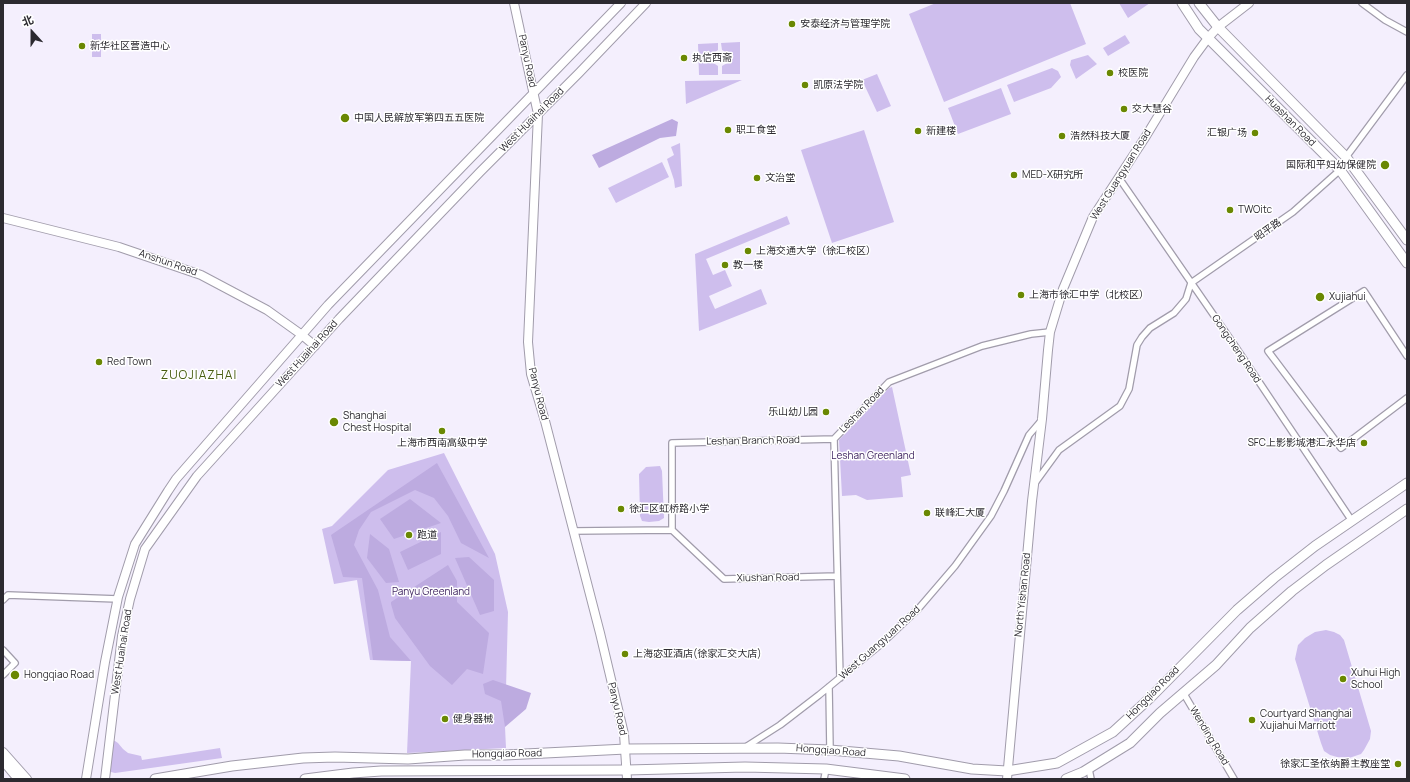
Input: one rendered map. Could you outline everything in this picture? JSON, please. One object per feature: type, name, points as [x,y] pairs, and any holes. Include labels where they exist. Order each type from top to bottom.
[{"type":"main road","name":"Huashan Road","points":[[1182,3],[1199,29],[1340,170],[1407,263]]},
{"type":"main road","name":"Huashan Road","points":[[1199,3],[1218,27],[1346,157],[1407,240]]},
{"type":"main road","name":"Hongqiao Road","points":[[155,779],[232,766],[303,758],[334,757],[408,759],[465,755],[504,755],[626,749],[830,750],[899,756],[1007,775],[1057,763],[1113,732],[1150,698],[1242,606],[1274,578],[1315,546],[1407,483]]},
{"type":"main road","name":"Hongqiao Road","points":[[1066,779],[1089,768],[1130,743],[1160,713],[1216,665],[1250,628],[1292,591],[1326,565],[1407,509]]},
{"type":"main road","name":"Hongqiao Road","points":[[305,779],[354,772],[380,771],[627,774],[745,767],[826,769],[905,779]]},
{"type":"street","name":"Panyu Road","points":[[514,3],[538,114],[528,342],[531,374],[547,429],[600,633],[624,734],[627,774]]},
{"type":"street","name":"West Huaihai Road","points":[[86,779],[105,662],[118,599],[135,544],[176,479],[328,305],[622,3]]},
{"type":"street","name":"West Huaihai Road","points":[[105,779],[122,636],[130,599],[145,549],[197,476],[339,319],[646,3]]},
{"type":"street","name":"West Guangyuan Road","points":[[742,749],[780,725],[829,687],[904,624],[956,566],[991,516],[1029,435],[1042,420],[1050,332],[1063,289],[1093,217],[1146,136],[1194,57],[1218,27],[1249,3]]},
{"type":"street","points":[[1362,3],[1385,20],[1407,32]]},
{"type":"street","points":[[1346,157],[1407,75]]},
{"type":"street","name":"昭平路","points":[[1191,283],[1293,212],[1340,170]]},
{"type":"street","name":"Gongcheng Road","points":[[1119,178],[1235,346],[1352,520]]},
{"type":"street","name":"Anshun Road","points":[[3,218],[119,247],[201,275],[267,310],[315,346]]},
{"type":"street","points":[[1034,484],[1059,450],[1120,406],[1129,389],[1138,345],[1142,337],[1150,328],[1174,313],[1186,299],[1191,283]]},
{"type":"street","points":[[1407,356],[1364,291],[1268,351],[1341,448],[1407,398]]},
{"type":"street","name":"Leshan Road","points":[[840,678],[834,439],[889,382],[982,346],[1031,334],[1050,332]]},
{"type":"street","name":"North Yishan Road","points":[[1007,775],[1034,484],[1042,420]]},
{"type":"street","name":"Leshan Branch Road","points":[[672,530],[672,443],[834,439]]},
{"type":"street","points":[[573,531],[672,530]]},
{"type":"street","name":"Xiushan Road","points":[[672,530],[724,579],[838,576]]},
{"type":"street","points":[[3,600],[8,595],[118,599]]},
{"type":"street","points":[[3,650],[15,663],[3,675]]},
{"type":"street","points":[[829,687],[830,750]]},
{"type":"street","name":"Wending Road","points":[[1184,694],[1234,779]]},
{"type":"street","points":[[3,752],[27,779]]},
{"type":"street","points":[[3,761],[18,779]]},
{"type":"street","points":[[1089,768],[1091,779]]},
{"type":"street","points":[[824,779],[826,769]]},
{"type":"green space","points":[[936,3],[1070,3],[1086,44],[944,102],[909,14]]},
{"type":"green space","points":[[1119,3],[1150,3],[1128,18]]},
{"type":"green space","points":[[92,34],[101,34],[101,57],[92,57]]},
{"type":"green space","points":[[1125,35],[1130,43],[1108,56],[1103,48]]},
{"type":"green space","points":[[740,42],[740,74],[722,74],[722,66],[729,62],[729,54],[722,50],[721,43]]},
{"type":"green space","points":[[718,43],[718,50],[711,55],[712,62],[718,66],[718,75],[699,75],[698,44]]},
{"type":"green space","points":[[1088,55],[1097,64],[1076,79],[1070,65],[1071,60]]},
{"type":"green space","points":[[1052,68],[1058,71],[1061,77],[1051,88],[1014,102],[1007,85]]},
{"type":"green space","points":[[877,74],[891,106],[877,112],[862,80]]},
{"type":"green space","points":[[742,80],[686,104],[685,81]]},
{"type":"green space","points":[[1001,88],[1011,114],[958,134],[948,108]]},
{"type":"green space","points":[[672,119],[678,122],[676,136],[660,138],[599,168],[592,155]]},
{"type":"green space","points":[[864,130],[894,222],[832,243],[801,150]]},
{"type":"green space","points":[[680,143],[682,186],[675,188],[667,159],[674,155],[671,147]]},
{"type":"green space","points":[[662,162],[669,177],[616,203],[608,188]]},
{"type":"green space","points":[[787,216],[790,224],[706,259],[713,275],[725,270],[732,286],[709,296],[715,309],[761,289],[767,304],[699,331],[695,254]]},
{"type":"green space","name":"Leshan Greenland","points":[[892,387],[911,475],[901,477],[903,497],[867,500],[856,495],[842,496],[839,440],[889,388]]},
{"type":"green space","name":"Panyu Greenland","points":[[444,453],[495,554],[508,612],[505,727],[506,748],[407,753],[411,661],[370,660],[357,580],[334,584],[322,529],[332,526],[388,470]]},
{"type":"green space","points":[[437,463],[489,558],[461,543],[448,516],[434,498],[415,490],[371,512],[359,530],[354,545],[378,590],[390,637],[411,661],[373,660],[362,578],[343,577],[331,535]]},
{"type":"green space","points":[[660,466],[662,471],[664,518],[659,521],[642,521],[640,516],[639,474],[646,467]]},
{"type":"green space","points":[[410,499],[441,523],[394,539],[380,519]]},
{"type":"green space","points":[[441,532],[441,554],[408,570],[400,552]]},
{"type":"green space","points":[[370,534],[389,549],[399,582],[386,583],[367,558]]},
{"type":"green space","points":[[469,557],[494,580],[494,611],[480,615],[455,558]]},
{"type":"green space","points":[[448,565],[457,581],[457,602],[489,633],[483,674],[467,669],[452,685],[430,666],[395,618],[391,604],[391,602]]},
{"type":"green space","points":[[1326,630],[1340,635],[1344,640],[1371,731],[1370,739],[1361,754],[1349,758],[1337,757],[1324,751],[1295,659],[1298,645],[1305,638],[1315,632]]},
{"type":"green space","points":[[493,680],[531,693],[526,709],[505,727],[501,701],[485,694],[483,684]]},
{"type":"green space","points":[[111,741],[118,743],[128,753],[141,756],[142,760],[220,748],[222,758],[115,773],[111,772],[108,767]]},
{"type":"place","name":"安泰经济与管理学院","points":[[792,24]]},
{"type":"place","name":"新华社区营造中心","points":[[82,46]]},
{"type":"place","name":"执信西斋","points":[[684,58]]},
{"type":"place","name":"校医院","points":[[1110,73]]},
{"type":"place","name":"凯原法学院","points":[[805,85]]},
{"type":"place","name":"交大慧谷","points":[[1124,109]]},
{"type":"place","name":"中国人民解放军第四五五医院","points":[[345,118]]},
{"type":"place","name":"职工食堂","points":[[728,130]]},
{"type":"place","name":"新建楼","points":[[918,131]]},
{"type":"place","name":"汇银广场","points":[[1255,133]]},
{"type":"place","name":"浩然科技大厦","points":[[1062,136]]},
{"type":"place","name":"国际和平妇幼保健院","points":[[1385,165]]},
{"type":"place","name":"MED-X研究所","points":[[1014,175]]},
{"type":"place","name":"文治堂","points":[[757,178]]},
{"type":"place","name":"TWOitc","points":[[1230,210]]},
{"type":"place","name":"上海交通大学（徐汇校区）","points":[[748,251]]},
{"type":"place","name":"教一楼","points":[[725,265]]},
{"type":"place","name":"上海市徐汇中学（北校区）","points":[[1021,295]]},
{"type":"place","name":"Xujiahui","points":[[1320,297]]},
{"type":"place","name":"Red Town","points":[[99,362]]},
{"type":"place","name":"乐山幼儿园","points":[[826,412]]},
{"type":"place","name":"Shanghai Chest Hospital","points":[[334,422]]},
{"type":"place","name":"上海市西南高级中学","points":[[442,431]]},
{"type":"place","name":"SFC上影影城港汇永华店","points":[[1364,443]]},
{"type":"place","name":"徐汇区虹桥路小学","points":[[621,509]]},
{"type":"place","name":"联峰汇大厦","points":[[927,513]]},
{"type":"place","name":"跑道","points":[[409,535]]},
{"type":"place","name":"上海宓亚酒店(徐家汇交大店)","points":[[625,654]]},
{"type":"place","name":"Hongqiao Road","points":[[15,675]]},
{"type":"place","name":"Xuhui High School","points":[[1343,679]]},
{"type":"place","name":"健身器械","points":[[445,719]]},
{"type":"place","name":"Courtyard Shanghai Xujiahui Marriott","points":[[1252,720]]},
{"type":"place","name":"徐家汇圣依纳爵主教座堂","points":[[1398,764]]},
{"type":"district","name":"ZUOJIAZHAI","points":[[199,376]]}]
